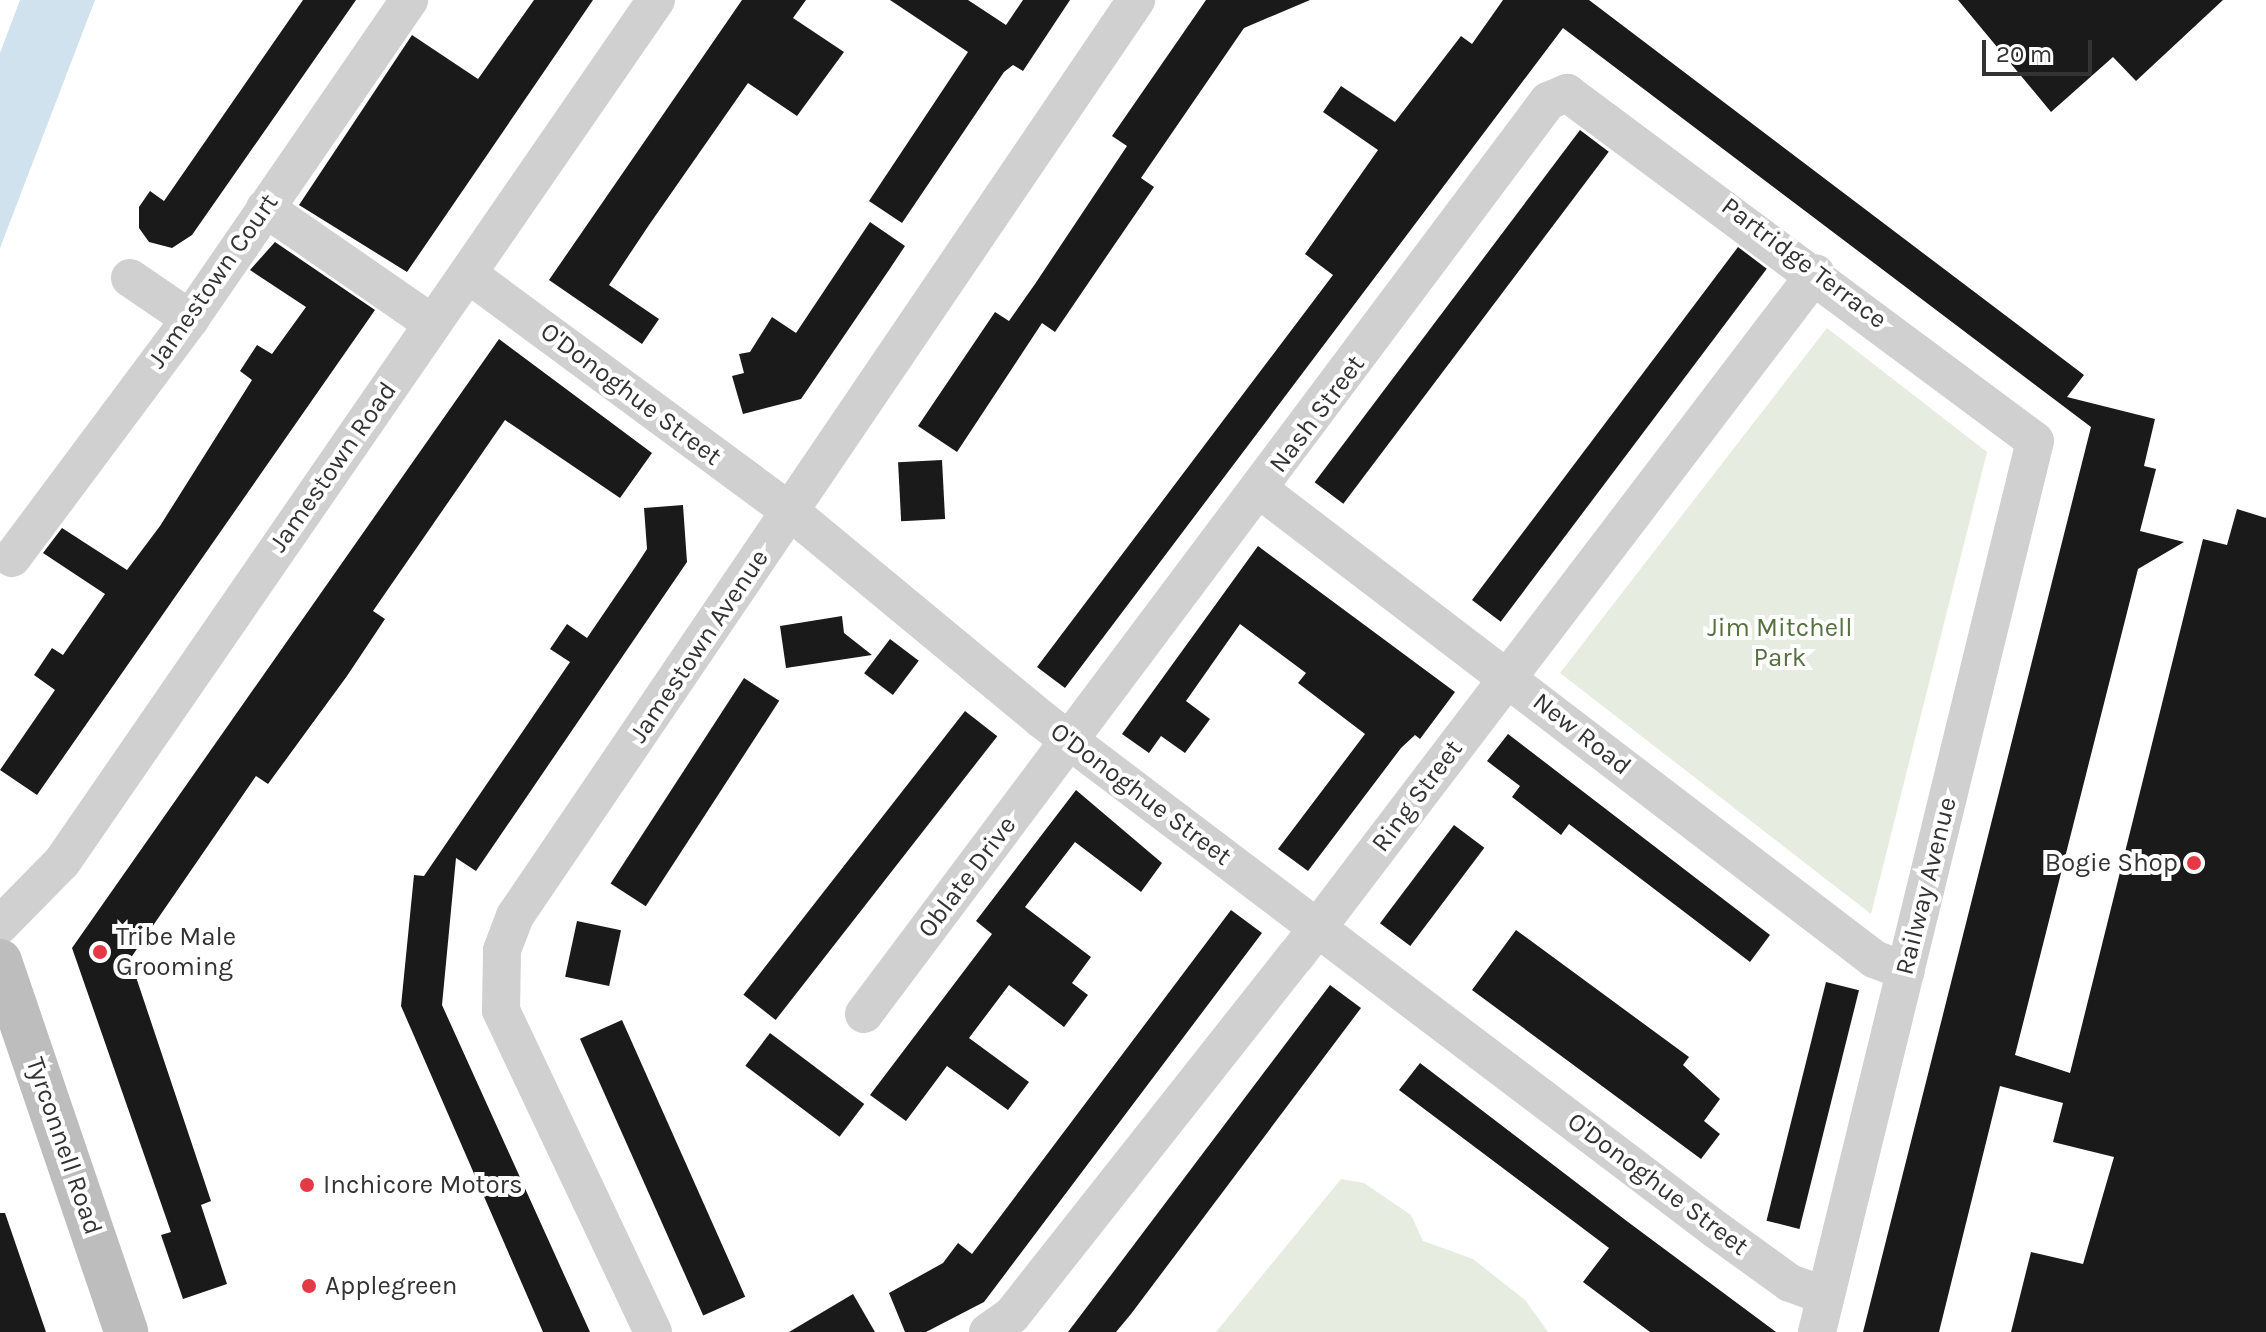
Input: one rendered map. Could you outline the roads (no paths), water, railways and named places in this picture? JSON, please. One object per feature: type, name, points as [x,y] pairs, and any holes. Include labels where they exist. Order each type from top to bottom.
[{"type":"main road","name":"Tyrconnell Road","points":[[0,961],[126,1332]]},
{"type":"street","name":"Jamestown Court","points":[[12,558],[190,319],[409,0]]},
{"type":"street","name":"Jamestown Road","points":[[0,925],[62,862],[656,0]]},
{"type":"street","name":"Jamestown Avenue","points":[[653,1332],[501,1010],[496,979],[515,916],[1136,0]]},
{"type":"street","name":"Partridge Terrace","points":[[1567,93],[1816,273],[2035,441]]},
{"type":"street","name":"Nash Street","points":[[1070,740],[1548,101],[1567,93]]},
{"type":"street","points":[[265,208],[432,323]]},
{"type":"street","name":"Ring Street","points":[[1000,1323],[1318,927],[1816,273]]},
{"type":"street","name":"O'Donoghue Street","points":[[468,274],[791,512],[1070,740],[1767,1268],[1821,1314]]},
{"type":"street","points":[[130,278],[190,319]]},
{"type":"street","name":"Railway Avenue","points":[[1821,1314],[2035,441]]},
{"type":"street","name":"New Road","points":[[1260,490],[1508,676],[1874,959],[1906,971]]},
{"type":"street","name":"Oblate Drive","points":[[864,1014],[1070,740]]},
{"type":"water","points":[[20,0],[95,0],[0,248],[0,53]]},
{"type":"place","name":"Bogie Shop","points":[[2194,863]]},
{"type":"place","name":"Tribe Male Grooming","points":[[100,952]]},
{"type":"place","name":"Inchicore Motors","points":[[307,1185]]},
{"type":"place","name":"Applegreen","points":[[309,1286]]},
{"type":"park label","name":"Jim Mitchell Park","points":[[1780,643]]}]
